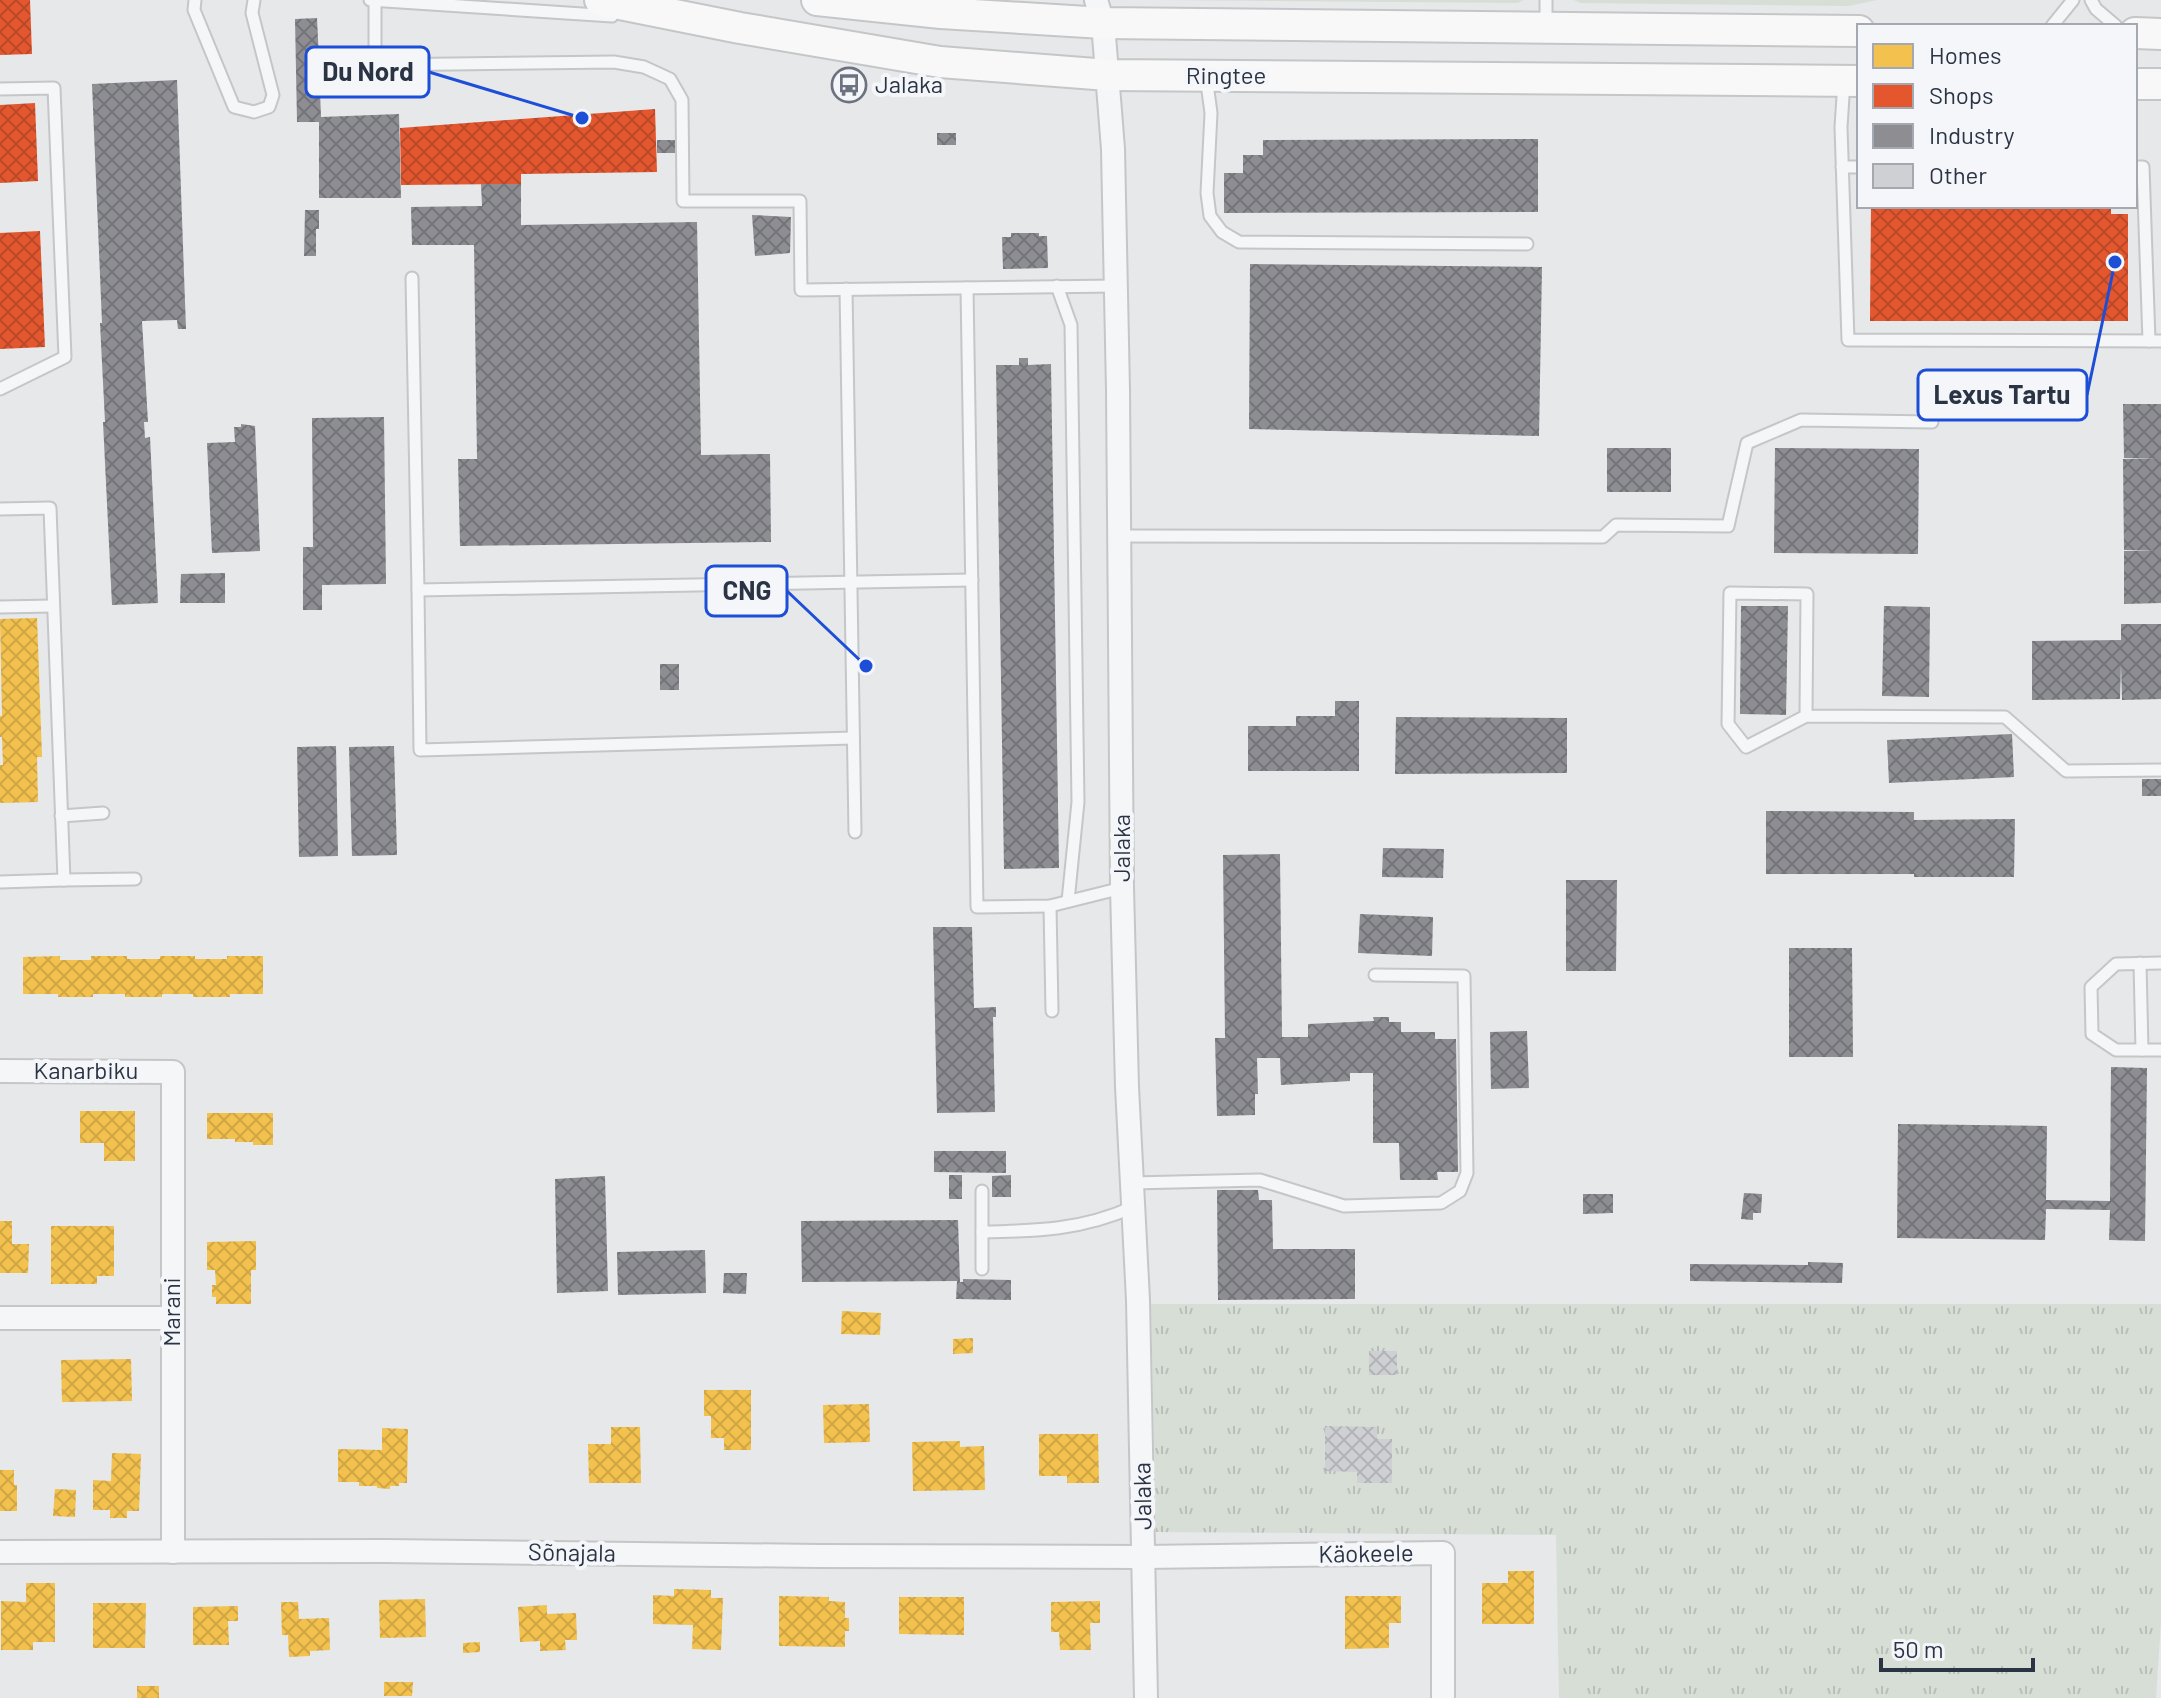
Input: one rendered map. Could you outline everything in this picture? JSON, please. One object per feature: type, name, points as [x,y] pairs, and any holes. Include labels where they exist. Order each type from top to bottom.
[{"type":"main road","name":"Ringtee","points":[[600,0],[740,28],[940,62],[1108,75],[1852,81]]},
{"type":"main road","points":[[817,0],[941,13],[1546,14],[1857,31]]},
{"type":"main road","points":[[2137,33],[2161,34]]},
{"type":"main road","points":[[2137,84],[2161,84]]},
{"type":"street","name":"Jalaka","points":[[1100,12],[1113,149],[1122,887],[1127,1087],[1138,1300],[1146,1698]]},
{"type":"street","name":"Kanarbiku","points":[[0,1071],[173,1072]]},
{"type":"street","name":"Marani","points":[[173,1072],[173,1552]]},
{"type":"street","points":[[0,1318],[172,1318]]},
{"type":"street","name":"Sõnajala","points":[[0,1552],[385,1551],[1144,1557]]},
{"type":"street","name":"Käokeele","points":[[1144,1557],[1443,1553],[1443,1698]]},
{"type":"lane","points":[[195,0],[194,10],[234,107],[254,112],[269,107],[273,95],[252,13],[254,0]]},
{"type":"lane","points":[[2054,24],[2073,0]]},
{"type":"lane","points":[[2091,0],[2096,9],[2114,24]]},
{"type":"lane","points":[[740,28],[564,12],[372,1],[375,65],[614,62],[644,67],[670,79],[682,100],[683,201],[800,201],[801,290],[1116,286]]},
{"type":"lane","points":[[1206,75],[1211,113],[1207,193],[1210,216],[1222,232],[1239,242],[1527,244]]},
{"type":"lane","points":[[1852,81],[1841,127],[1848,340],[2155,341],[2143,167],[2137,167]]},
{"type":"lane","points":[[0,89],[54,88],[65,357],[0,389]]},
{"type":"lane","points":[[1842,167],[1857,167]]},
{"type":"lane","points":[[412,278],[420,750],[853,738]]},
{"type":"lane","points":[[1057,286],[1071,325],[1078,802],[1068,901]]},
{"type":"lane","points":[[967,288],[977,907],[1050,906],[1122,887]]},
{"type":"lane","points":[[846,289],[855,832]]},
{"type":"lane","points":[[1120,536],[1603,537],[1616,525],[1728,526],[1747,443],[1801,420],[1932,422]]},
{"type":"lane","points":[[0,509],[50,508],[64,880]]},
{"type":"lane","points":[[418,590],[972,580]]},
{"type":"lane","points":[[1806,716],[1807,594],[1730,593],[1728,724],[1746,747],[1806,716],[2005,717],[2066,771],[2161,770]]},
{"type":"lane","points":[[0,607],[53,606]]},
{"type":"lane","points":[[61,816],[103,813]]},
{"type":"lane","points":[[0,882],[135,879]]},
{"type":"lane","points":[[1050,906],[1052,1011]]},
{"type":"lane","points":[[2140,963],[2142,1050]]},
{"type":"lane","points":[[2161,963],[2116,964],[2091,987],[2092,1034],[2116,1050],[2161,1050]]},
{"type":"lane","points":[[1132,1183],[1260,1180],[1344,1206],[1441,1203],[1460,1191],[1467,1173],[1464,976],[1375,975]]},
{"type":"lane","points":[[982,1191],[982,1269]]},
{"type":"lane","points":[[982,1232],[1077,1227],[1133,1207]]},
{"type":"green space","points":[[1151,0],[1523,0],[1518,3]]},
{"type":"green space","points":[[1574,0],[1877,0],[1848,6],[1580,3]]},
{"type":"green space","points":[[1151,1304],[2161,1304],[2161,1622],[2156,1698],[1559,1698],[1556,1535],[1156,1532]]},
{"type":"building: Homes","points":[[37,618],[42,757],[37,757],[38,802],[0,803],[0,765],[3,765],[0,737],[0,619]]},
{"type":"building: Homes","points":[[60,956],[60,960],[91,960],[91,956],[227,959],[227,956],[263,956],[263,994],[230,994],[230,997],[93,994],[93,997],[58,997],[58,994],[23,994],[23,957]]},
{"type":"building: Homes","points":[[80,1111],[135,1111],[135,1161],[104,1161],[104,1143],[80,1143]]},
{"type":"building: Homes","points":[[207,1113],[273,1113],[273,1145],[253,1145],[253,1142],[235,1142],[235,1139],[207,1139]]},
{"type":"building: Homes","points":[[0,1221],[12,1221],[12,1244],[29,1244],[28,1273],[0,1273]]},
{"type":"building: Homes","points":[[51,1226],[114,1226],[114,1276],[97,1276],[97,1284],[51,1284]]},
{"type":"building: Homes","points":[[256,1241],[256,1270],[251,1270],[251,1304],[216,1304],[216,1297],[212,1297],[212,1285],[216,1285],[215,1270],[207,1270],[207,1242]]},
{"type":"building: Homes","points":[[842,1311],[881,1313],[880,1335],[841,1334]]},
{"type":"building: Homes","points":[[973,1338],[973,1353],[953,1354],[953,1339]]},
{"type":"building: Homes","points":[[131,1359],[132,1401],[62,1402],[61,1360]]},
{"type":"building: Homes","points":[[704,1390],[751,1390],[751,1450],[724,1450],[724,1438],[711,1438],[711,1416],[704,1416]]},
{"type":"building: Homes","points":[[869,1404],[870,1442],[824,1443],[823,1405]]},
{"type":"building: Homes","points":[[611,1427],[640,1427],[641,1483],[589,1483],[588,1444],[611,1444]]},
{"type":"building: Homes","points":[[382,1428],[408,1429],[407,1483],[390,1486],[390,1489],[359,1486],[359,1482],[338,1482],[338,1449],[382,1450]]},
{"type":"building: Homes","points":[[1039,1434],[1098,1434],[1099,1483],[1067,1483],[1067,1476],[1039,1476]]},
{"type":"building: Homes","points":[[960,1441],[960,1447],[984,1446],[985,1490],[913,1491],[912,1442]]},
{"type":"building: Homes","points":[[112,1453],[141,1454],[139,1511],[127,1511],[127,1518],[110,1518],[110,1510],[93,1510],[93,1480],[111,1481]]},
{"type":"building: Homes","points":[[0,1470],[14,1470],[17,1511],[0,1511]]},
{"type":"building: Homes","points":[[55,1489],[76,1490],[75,1517],[53,1516]]},
{"type":"building: Homes","points":[[1508,1571],[1534,1571],[1534,1624],[1482,1624],[1482,1583],[1508,1583]]},
{"type":"building: Homes","points":[[26,1583],[55,1583],[55,1642],[33,1642],[33,1650],[1,1650],[1,1601],[26,1602]]},
{"type":"building: Homes","points":[[674,1589],[711,1590],[711,1598],[723,1598],[721,1650],[692,1649],[693,1625],[653,1624],[653,1595],[674,1596]]},
{"type":"building: Homes","points":[[779,1596],[829,1597],[829,1601],[845,1602],[849,1631],[845,1631],[845,1647],[779,1646]]},
{"type":"building: Homes","points":[[1345,1596],[1401,1596],[1401,1623],[1389,1623],[1389,1648],[1345,1649]]},
{"type":"building: Homes","points":[[899,1597],[964,1597],[964,1635],[899,1634]]},
{"type":"building: Homes","points":[[425,1599],[426,1637],[380,1638],[379,1600]]},
{"type":"building: Homes","points":[[1100,1601],[1100,1623],[1090,1623],[1091,1650],[1060,1650],[1059,1632],[1051,1632],[1051,1602]]},
{"type":"building: Homes","points":[[281,1602],[298,1602],[299,1619],[329,1618],[330,1650],[310,1651],[310,1656],[289,1657],[288,1635],[282,1635]]},
{"type":"building: Homes","points":[[93,1603],[146,1603],[145,1648],[93,1648]]},
{"type":"building: Homes","points":[[547,1605],[547,1614],[576,1613],[577,1640],[565,1640],[566,1650],[540,1651],[540,1641],[520,1642],[518,1607]]},
{"type":"building: Homes","points":[[238,1606],[238,1621],[228,1621],[229,1645],[193,1645],[193,1607]]},
{"type":"building: Homes","points":[[480,1642],[480,1652],[463,1653],[463,1643]]},
{"type":"building: Homes","points":[[384,1682],[413,1682],[412,1696],[384,1696]]},
{"type":"building: Homes","points":[[137,1686],[159,1686],[159,1698],[137,1698]]},
{"type":"building: Shops","points":[[0,0],[30,0],[32,54],[0,55]]},
{"type":"building: Shops","points":[[35,103],[38,181],[0,183],[0,105]]},
{"type":"building: Shops","points":[[655,109],[657,172],[521,174],[521,184],[401,185],[400,128]]},
{"type":"building: Shops","points":[[1871,208],[2111,208],[2111,214],[2128,214],[2128,321],[1870,321]]},
{"type":"building: Shops","points":[[40,231],[45,347],[0,349],[0,233]]},
{"type":"building: Industry","points":[[317,18],[320,81],[326,87],[320,91],[321,117],[399,114],[401,198],[319,198],[319,122],[297,122],[295,19]]},
{"type":"building: Industry","points":[[177,80],[186,329],[178,329],[177,320],[142,321],[148,422],[144,422],[145,438],[150,437],[158,603],[112,605],[92,84]]},
{"type":"building: Industry","points":[[937,133],[956,133],[956,145],[937,145]]},
{"type":"building: Industry","points":[[1538,139],[1538,212],[1224,213],[1224,173],[1243,173],[1243,155],[1263,155],[1263,140]]},
{"type":"building: Industry","points":[[657,140],[675,140],[675,153],[657,153]]},
{"type":"building: Industry","points":[[481,184],[521,184],[521,225],[697,222],[701,455],[770,454],[771,542],[460,546],[458,459],[477,459],[474,245],[412,245],[411,207],[482,206]]},
{"type":"building: Industry","points":[[305,210],[319,210],[316,256],[304,256]]},
{"type":"building: Industry","points":[[752,215],[791,217],[790,253],[755,256]]},
{"type":"building: Industry","points":[[1011,233],[1047,236],[1048,268],[1003,269],[1002,237],[1011,237]]},
{"type":"building: Industry","points":[[1250,264],[1542,267],[1539,436],[1249,429]]},
{"type":"building: Industry","points":[[1019,358],[1028,358],[1028,365],[1051,364],[1059,868],[1004,869],[996,365],[1019,365]]},
{"type":"building: Industry","points":[[2123,404],[2161,404],[2161,603],[2124,604],[2124,551],[2158,550],[2124,550],[2123,459],[2158,459],[2124,458]]},
{"type":"building: Industry","points":[[384,417],[386,584],[322,585],[322,610],[303,610],[303,547],[313,547],[312,418]]},
{"type":"building: Industry","points":[[241,424],[255,426],[260,551],[212,553],[207,443],[235,442],[234,427],[241,427]]},
{"type":"building: Industry","points":[[1607,448],[1671,448],[1671,492],[1607,492]]},
{"type":"building: Industry","points":[[1775,448],[1919,449],[1918,554],[1774,553]]},
{"type":"building: Industry","points":[[225,573],[225,603],[180,603],[181,574]]},
{"type":"building: Industry","points":[[1741,606],[1788,606],[1786,715],[1740,714]]},
{"type":"building: Industry","points":[[1884,606],[1930,607],[1929,697],[1882,696]]},
{"type":"building: Industry","points":[[2121,624],[2161,624],[2161,699],[2122,700],[2121,664],[2120,699],[2032,700],[2032,641],[2121,640]]},
{"type":"building: Industry","points":[[660,664],[679,664],[679,690],[660,690]]},
{"type":"building: Industry","points":[[1335,701],[1359,701],[1359,771],[1248,771],[1248,726],[1296,726],[1296,716],[1335,716]]},
{"type":"building: Industry","points":[[1396,717],[1567,718],[1567,773],[1395,774]]},
{"type":"building: Industry","points":[[2012,734],[2014,777],[1889,783],[1887,740]]},
{"type":"building: Industry","points":[[336,746],[338,856],[299,857],[297,747]]},
{"type":"building: Industry","points":[[394,746],[397,855],[352,856],[349,747]]},
{"type":"building: Industry","points":[[2142,779],[2161,779],[2161,796],[2142,796]]},
{"type":"building: Industry","points":[[1766,811],[1914,812],[1914,820],[2015,819],[2014,877],[1766,874]]},
{"type":"building: Industry","points":[[1383,848],[1444,849],[1443,878],[1382,877]]},
{"type":"building: Industry","points":[[1280,854],[1282,1037],[1308,1037],[1308,1024],[1374,1021],[1373,1017],[1389,1017],[1389,1022],[1401,1022],[1401,1032],[1435,1032],[1435,1039],[1456,1039],[1458,1172],[1437,1172],[1438,1180],[1400,1180],[1399,1143],[1373,1143],[1373,1073],[1350,1073],[1350,1081],[1281,1085],[1280,1058],[1257,1058],[1255,1115],[1217,1116],[1215,1038],[1225,1038],[1223,855]]},
{"type":"building: Industry","points":[[1566,880],[1617,880],[1616,971],[1566,971]]},
{"type":"building: Industry","points":[[1360,914],[1433,917],[1432,956],[1358,953]]},
{"type":"building: Industry","points":[[933,927],[972,927],[974,1008],[996,1007],[996,1017],[993,1017],[995,1112],[937,1113]]},
{"type":"building: Industry","points":[[1789,948],[1852,948],[1853,1057],[1789,1057]]},
{"type":"building: Industry","points":[[1527,1031],[1529,1088],[1491,1089],[1490,1032]]},
{"type":"building: Industry","points":[[2111,1067],[2147,1068],[2145,1241],[2109,1240],[2110,1210],[2046,1209],[2045,1240],[1897,1238],[1898,1124],[2047,1126],[2046,1200],[2110,1201]]},
{"type":"building: Industry","points":[[934,1151],[1006,1151],[1006,1173],[934,1172]]},
{"type":"building: Industry","points":[[949,1175],[962,1175],[962,1199],[949,1199]]},
{"type":"building: Industry","points":[[1011,1175],[1011,1197],[992,1197],[992,1176]]},
{"type":"building: Industry","points":[[605,1176],[608,1291],[557,1293],[555,1179]]},
{"type":"building: Industry","points":[[1217,1190],[1258,1190],[1259,1200],[1272,1200],[1273,1249],[1355,1249],[1355,1299],[1218,1300]]},
{"type":"building: Industry","points":[[1744,1193],[1762,1194],[1761,1213],[1753,1213],[1753,1220],[1741,1219]]},
{"type":"building: Industry","points":[[1583,1194],[1613,1194],[1613,1213],[1583,1214]]},
{"type":"building: Industry","points":[[958,1220],[960,1282],[963,1279],[1011,1280],[1011,1300],[956,1299],[957,1281],[802,1282],[801,1221]]},
{"type":"building: Industry","points":[[705,1250],[706,1293],[618,1295],[617,1252]]},
{"type":"building: Industry","points":[[1808,1262],[1843,1263],[1842,1283],[1690,1281],[1690,1264],[1808,1265]]},
{"type":"building: Industry","points":[[724,1273],[747,1273],[746,1294],[723,1293]]},
{"type":"building: Other","points":[[1369,1351],[1397,1351],[1397,1375],[1369,1375]]},
{"type":"building: Other","points":[[1325,1426],[1377,1427],[1377,1439],[1392,1439],[1392,1483],[1357,1483],[1357,1472],[1325,1471]]},
{"type":"place","name":"Jalaka","points":[[849,85]]},
{"type":"place","name":"Du Nord","points":[[582,118]]},
{"type":"place","name":"Lexus Tartu","points":[[2115,262]]},
{"type":"place","name":"CNG","points":[[866,666]]}]
